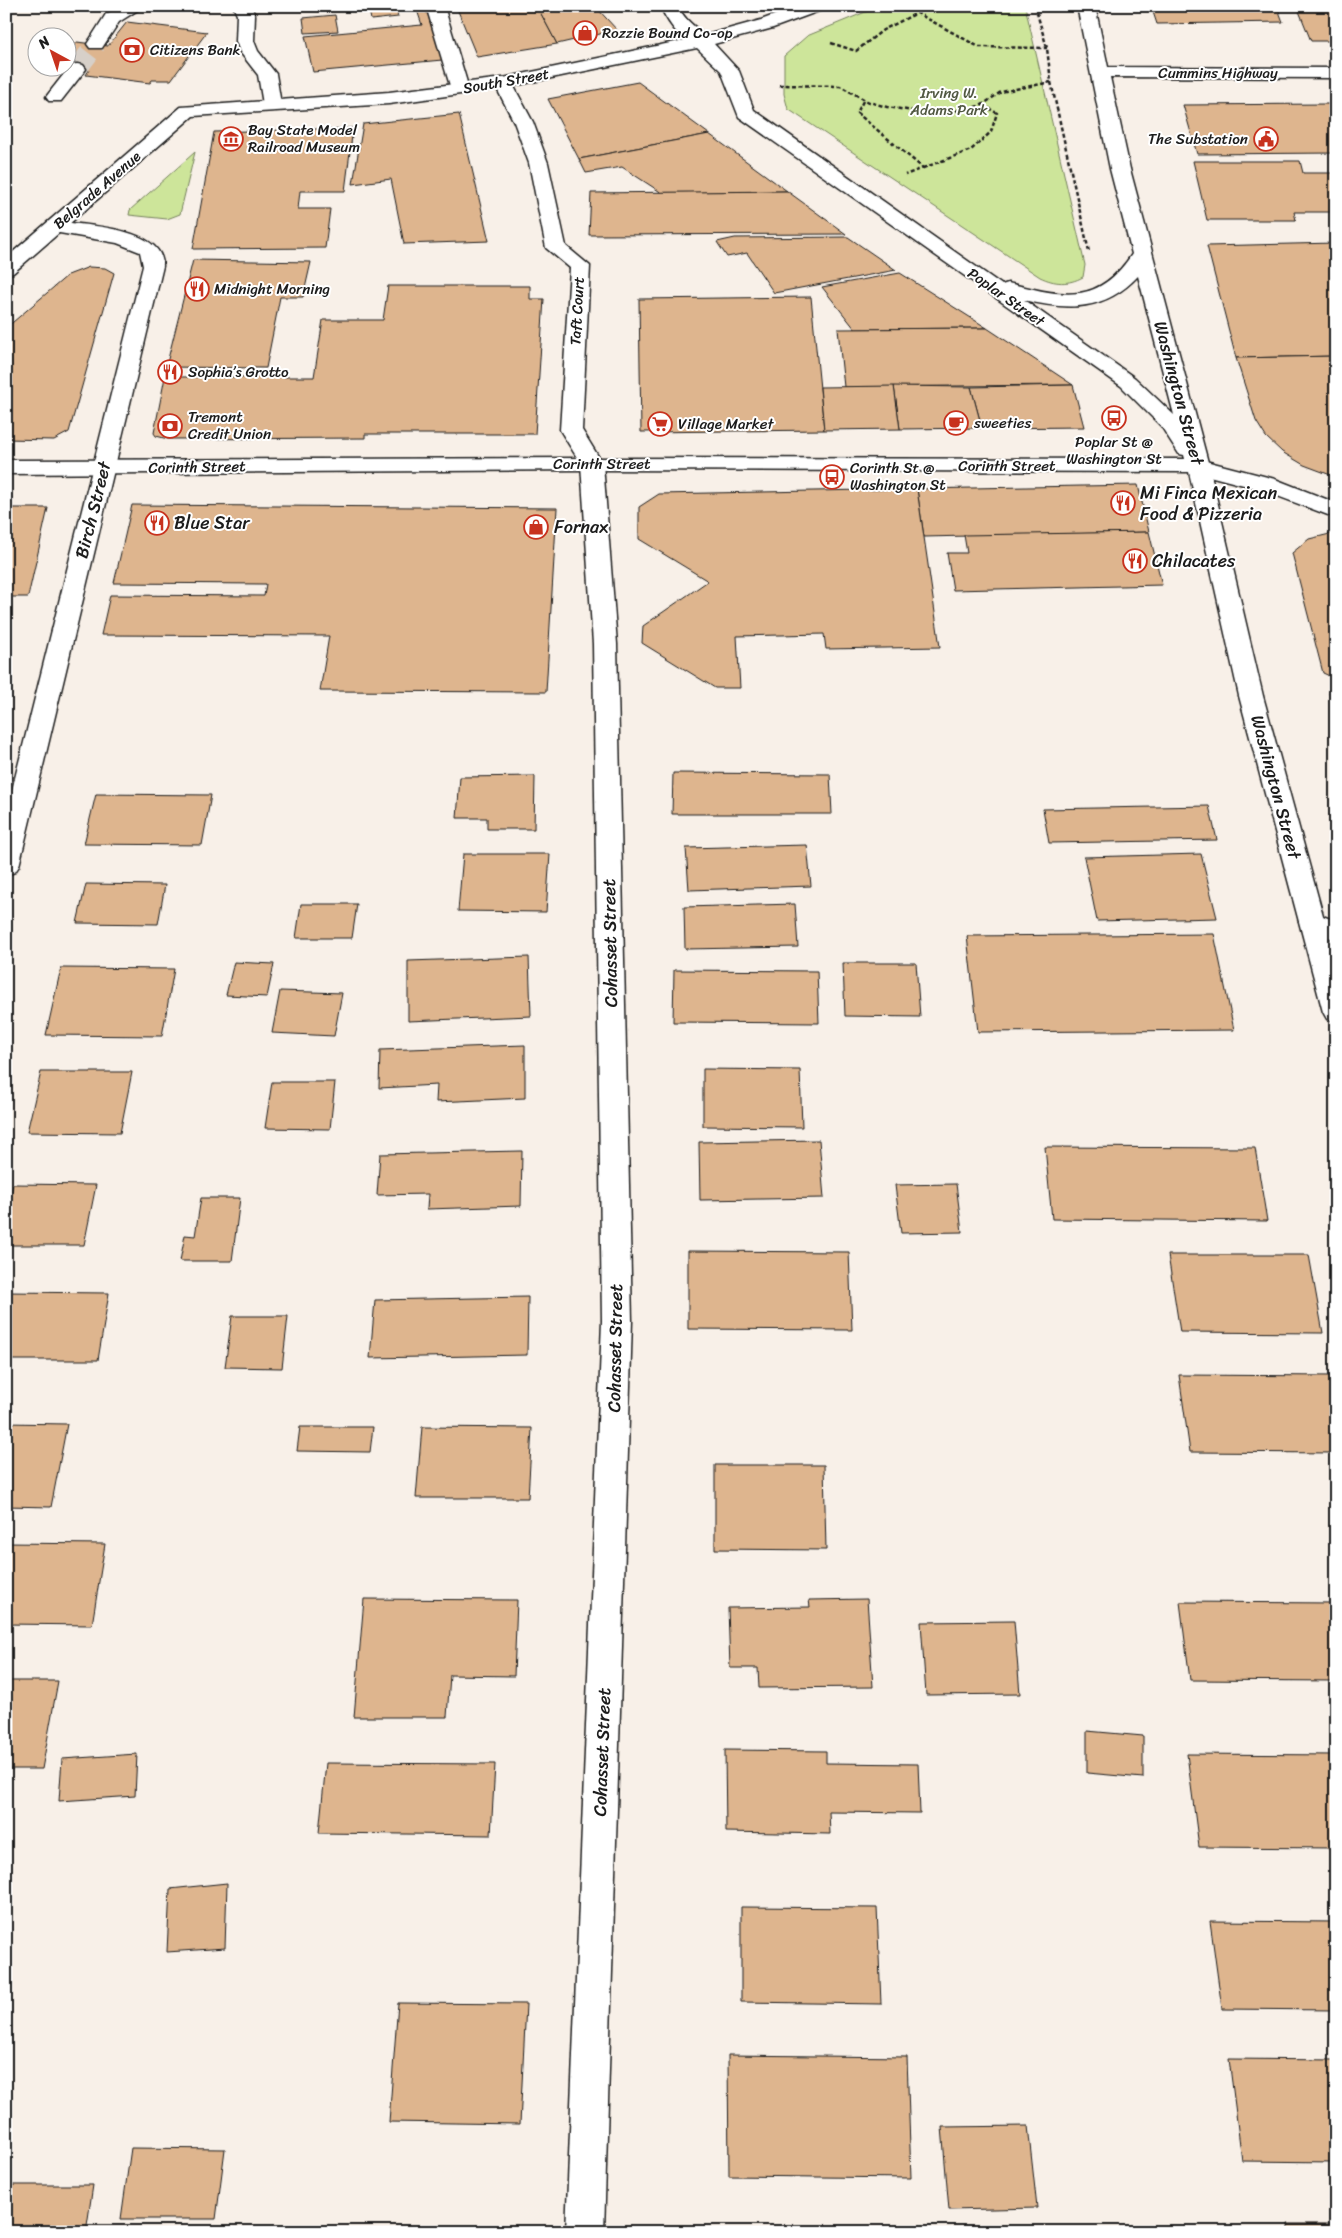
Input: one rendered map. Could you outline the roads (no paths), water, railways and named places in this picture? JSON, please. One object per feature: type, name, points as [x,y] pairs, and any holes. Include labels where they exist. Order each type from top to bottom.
[{"type":"main road","points":[[96,44],[112,18],[135,6]]},
{"type":"main road","points":[[224,6],[244,11],[244,40],[249,52],[267,74],[272,104]]},
{"type":"main road","points":[[435,6],[460,89]]},
{"type":"main road","name":"Poplar Street","points":[[669,6],[674,19],[680,27],[701,42],[724,63],[733,75],[740,102],[746,113],[1128,382],[1169,422],[1198,466]]},
{"type":"main road","name":"South Street","points":[[188,111],[272,104],[389,98],[503,83],[701,42],[768,24],[816,6]]},
{"type":"main road","name":"Washington Street","points":[[1086,6],[1120,170],[1198,466],[1252,696],[1336,1012]]},
{"type":"main road","name":"Cummins Highway","points":[[1100,72],[1336,73]]},
{"type":"main road","points":[[55,97],[70,78]]},
{"type":"main road","name":"Taft Court","points":[[503,83],[532,140],[552,218],[556,248],[580,266],[571,430],[592,464]]},
{"type":"main road","name":"Belgrade Avenue","points":[[6,269],[188,111]]},
{"type":"main road","name":"Birch Street","points":[[6,866],[103,468],[152,278],[154,260],[148,248],[134,241],[55,228]]},
{"type":"main road","points":[[981,279],[1048,301],[1066,302],[1090,299],[1111,290],[1124,281],[1135,269],[1143,253]]},
{"type":"main road","name":"Corinth Street","points":[[6,467],[592,464],[1198,466]]},
{"type":"main road","name":"Cohasset Street","points":[[585,2232],[617,1321],[605,644],[592,464]]},
{"type":"main road","points":[[1198,466],[1267,484],[1336,511]]},
{"type":"main road","points":[[1312,921],[1336,931]]},
{"type":"tunnel","points":[[78,68],[96,44]]},
{"type":"railway","points":[[6,12],[13,6]]},
{"type":"place","name":"Rozzie Bound Co-op","points":[[585,33]]},
{"type":"place","name":"Citizens Bank","points":[[132,50]]},
{"type":"place","name":"Bay State Model Railroad Museum","points":[[231,139]]},
{"type":"place","name":"The Substation","points":[[1266,139]]},
{"type":"place","name":"Midnight Morning","points":[[197,289]]},
{"type":"place","name":"Sophia’s Grotto","points":[[170,372]]},
{"type":"place","name":"Poplar St @ Washington St","points":[[1114,418]]},
{"type":"place","name":"sweeties","points":[[956,423]]},
{"type":"place","name":"Village Market","points":[[660,424]]},
{"type":"place","name":"Tremont Credit Union","points":[[170,426]]},
{"type":"place","name":"Corinth St @ Washington St","points":[[832,477]]},
{"type":"place","name":"Mi Finca Mexican Food & Pizzeria","points":[[1123,503]]},
{"type":"place","name":"Blue Star","points":[[157,523]]},
{"type":"place","name":"Fornax","points":[[536,527]]},
{"type":"place","name":"Chilacates","points":[[1135,561]]},
{"type":"park label","name":"Irving W. Adams Park","points":[[949,102]]}]
